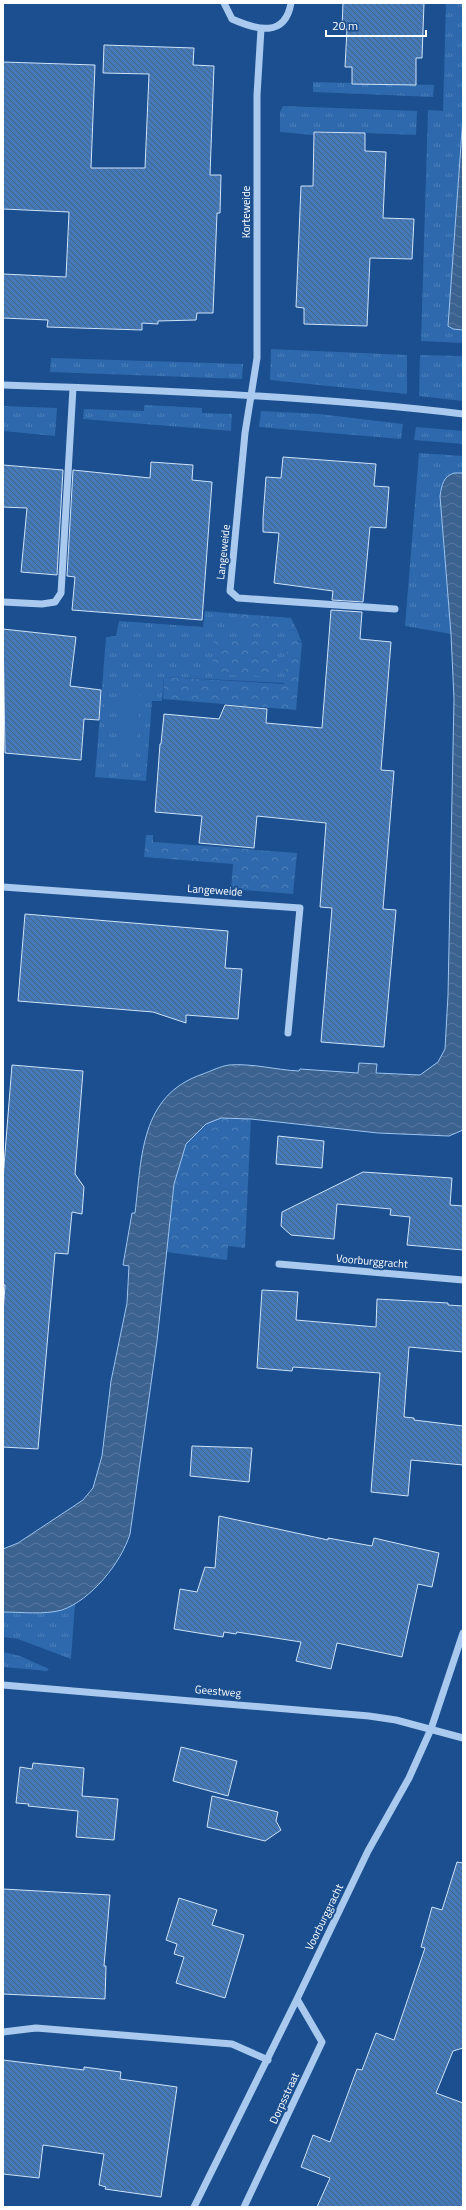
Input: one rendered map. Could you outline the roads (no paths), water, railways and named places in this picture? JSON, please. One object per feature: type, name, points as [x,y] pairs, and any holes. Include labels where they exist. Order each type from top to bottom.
[{"type":"street","points":[[224,3],[232,19],[261,29],[280,26],[289,16],[291,3]]},
{"type":"street","name":"Korteweide","points":[[250,395],[257,358],[257,95],[261,29]]},
{"type":"street","points":[[3,385],[250,395],[411,408],[463,414]]},
{"type":"street","points":[[3,602],[42,604],[55,602],[61,594],[73,388]]},
{"type":"street","name":"Langeweide","points":[[250,395],[230,591],[238,598],[394,609]]},
{"type":"street","name":"Langeweide","points":[[3,887],[300,908],[288,1033]]},
{"type":"street","name":"Voorburggracht","points":[[279,1264],[463,1280]]},
{"type":"street","name":"Voorburggracht","points":[[194,2207],[298,1999],[368,1851],[409,1778],[431,1729],[463,1633]]},
{"type":"street","name":"Geestweg","points":[[3,1685],[338,1712],[396,1720],[463,1738]]},
{"type":"street","name":"Dorpsstraat","points":[[244,2207],[322,2042],[298,1999]]},
{"type":"street","points":[[3,2032],[36,2028],[232,2044],[268,2060]]},
{"type":"water","points":[[463,117],[463,330],[453,329],[448,326]]},
{"type":"water","points":[[454,473],[463,473],[463,1130],[449,1136],[378,1133],[251,1119],[221,1118],[206,1124],[186,1144],[174,1184],[157,1341],[130,1534],[126,1545],[120,1557],[104,1579],[84,1598],[73,1605],[55,1612],[3,1612],[3,1549],[18,1543],[83,1500],[93,1488],[102,1456],[111,1381],[127,1303],[129,1266],[123,1265],[132,1213],[135,1213],[143,1150],[148,1130],[156,1112],[167,1097],[182,1084],[203,1074],[229,1065],[246,1065],[299,1071],[300,1069],[358,1073],[359,1063],[377,1064],[376,1073],[420,1075],[438,1062],[445,1049],[448,995],[454,699],[451,634],[440,496],[441,488],[445,479]]}]
